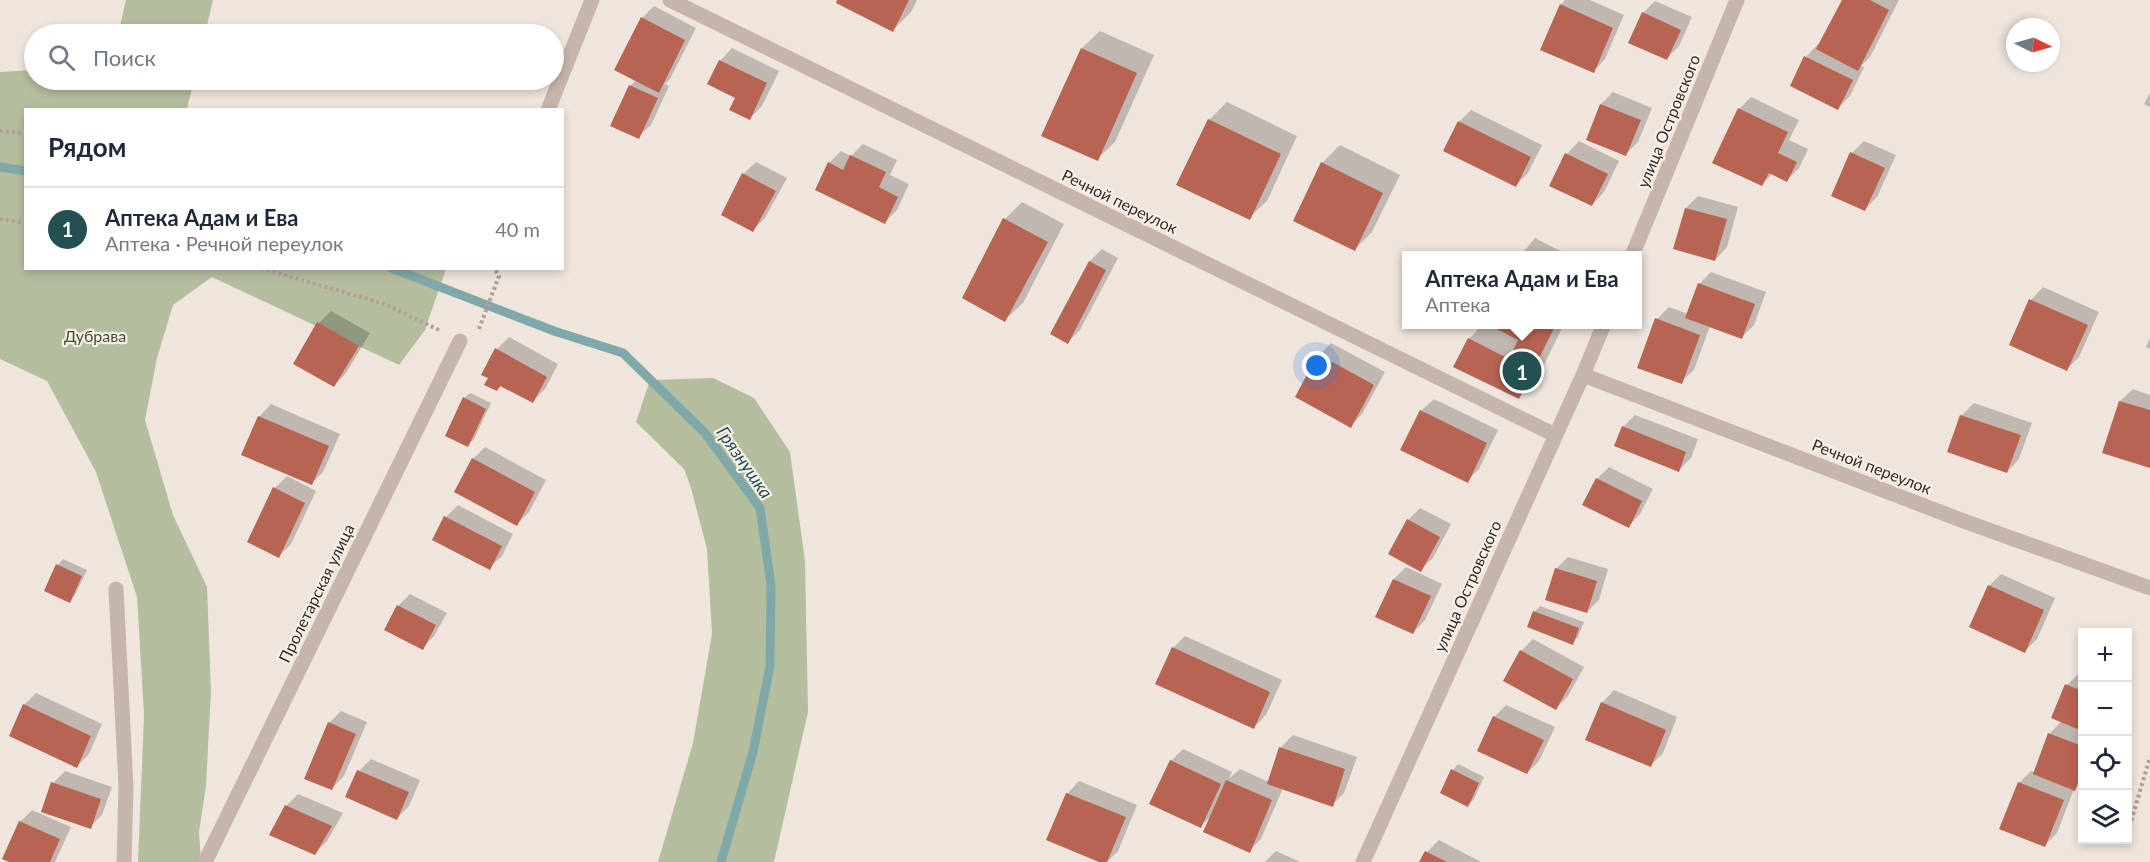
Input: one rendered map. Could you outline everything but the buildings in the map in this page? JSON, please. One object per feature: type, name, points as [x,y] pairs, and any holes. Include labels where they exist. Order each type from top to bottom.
[{"type":"street","points":[[564,70],[592,0]]},
{"type":"street","name":"Речной переулок","points":[[669,0],[1555,435]]},
{"type":"street","name":"улица Островского","points":[[1634,251],[1737,0]]},
{"type":"street","points":[[549,108],[556,90]]},
{"type":"street","name":"улица Островского","points":[[1363,862],[1602,329]]},
{"type":"street","name":"Пролетарская улица","points":[[208,861],[460,340]]},
{"type":"street","name":"Речной переулок","points":[[1583,375],[1961,520],[2150,588]]},
{"type":"street","points":[[116,589],[126,787],[124,862]]},
{"type":"path","points":[[0,131],[24,133]]},
{"type":"path","points":[[0,219],[24,223]]},
{"type":"path","points":[[268,270],[387,305],[460,340]]},
{"type":"path","points":[[476,339],[499,276],[495,270]]},
{"type":"path","points":[[2132,816],[2150,758]]},
{"type":"green space","points":[[126,0],[213,0],[207,24],[120,24]]},
{"type":"green space","name":"Дубрава","points":[[24,71],[24,90],[192,90],[187,108],[24,108],[24,270],[446,270],[425,330],[399,365],[212,277],[173,305],[157,358],[145,420],[173,515],[207,587],[211,691],[206,786],[199,832],[201,862],[138,862],[144,715],[137,597],[96,472],[47,381],[0,359],[0,72]]},
{"type":"green space","points":[[713,378],[754,398],[790,452],[805,561],[808,712],[774,862],[658,862],[693,743],[712,634],[707,549],[691,488],[684,469],[636,422],[650,380]]},
{"type":"waterway","name":"Грязнушка","points":[[0,167],[24,171]]},
{"type":"waterway","name":"Грязнушка","points":[[396,270],[554,331],[623,353],[705,433],[760,508],[771,585],[770,666],[753,752],[721,862]]},
{"type":"place","name":"Аптека Адам и Ева","points":[[1522,371]]}]
